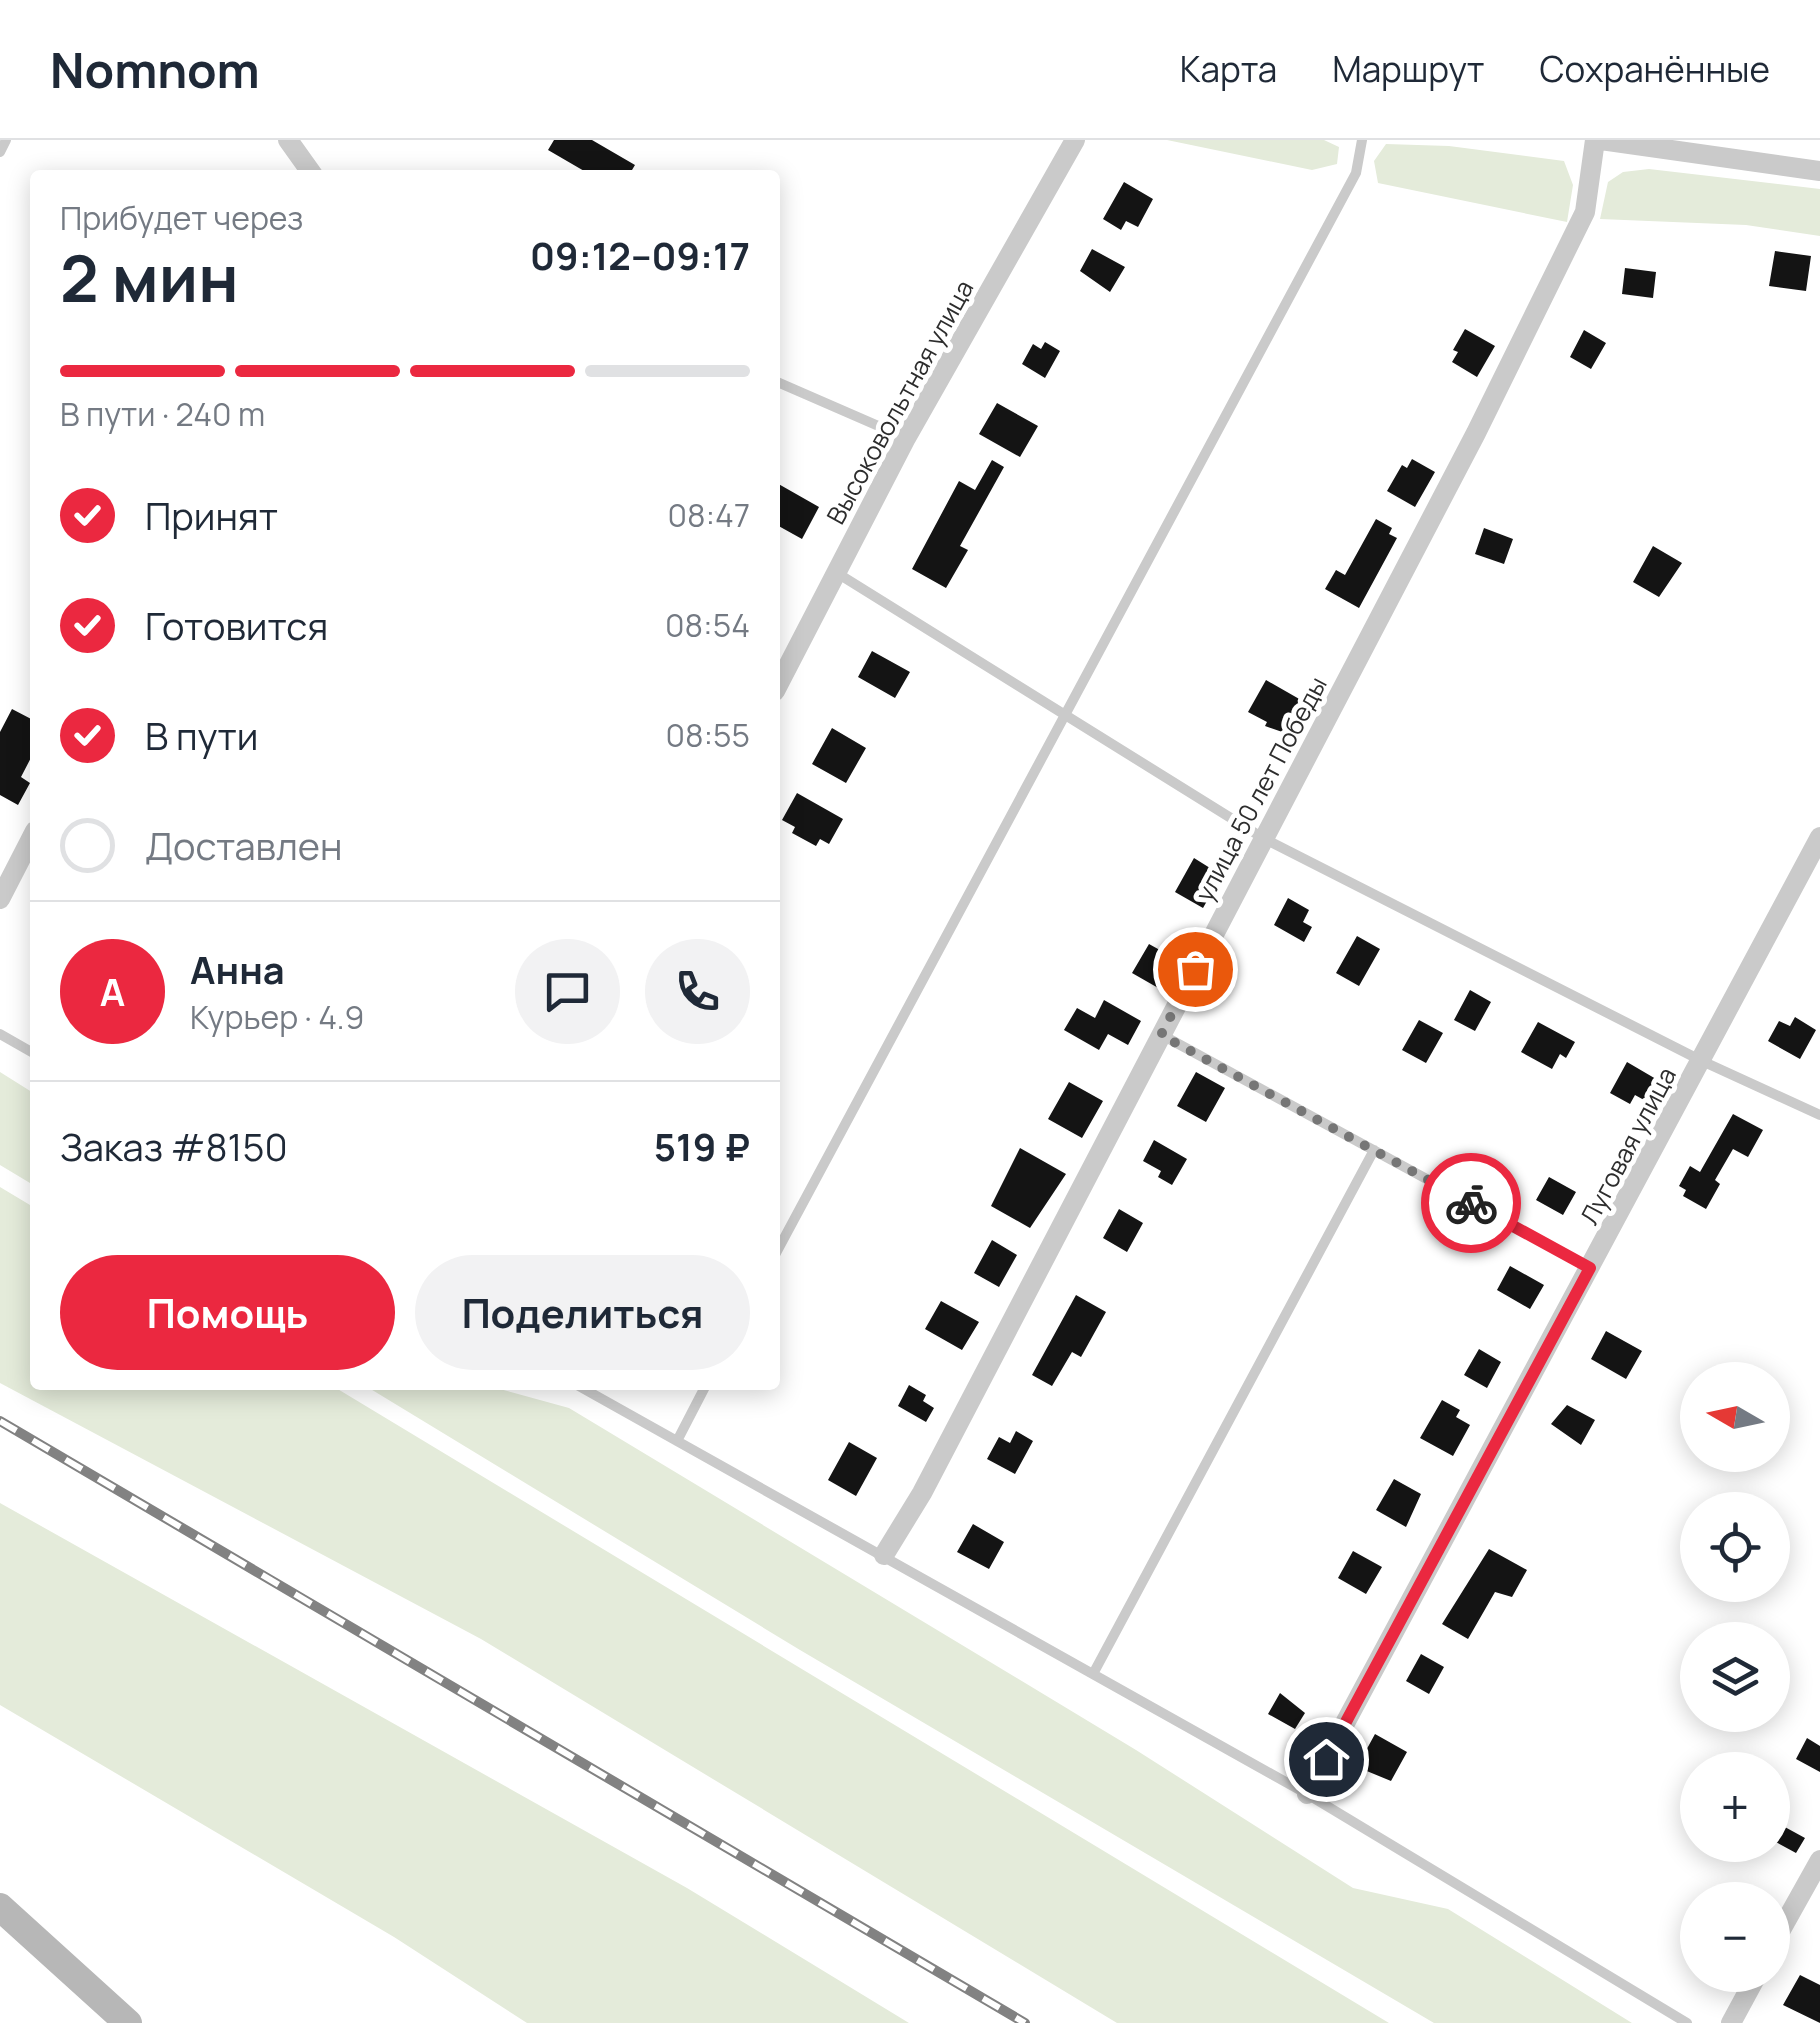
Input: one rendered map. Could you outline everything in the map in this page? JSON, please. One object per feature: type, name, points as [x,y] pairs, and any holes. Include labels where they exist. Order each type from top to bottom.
[{"type":"main road","points":[[0,1907],[128,2023]]},
{"type":"street","points":[[288,140],[309,170]]},
{"type":"street","name":"Высоковольтная улица","points":[[780,682],[906,438],[1075,140]]},
{"type":"street","points":[[1598,140],[1820,172]]},
{"type":"street","name":"улица 50 лет Победы","points":[[884,1556],[922,1493],[1476,433],[1586,212],[1598,140]]},
{"type":"street","name":"Луговая улица","points":[[1307,1794],[1820,837]]},
{"type":"street","points":[[0,899],[30,842]]},
{"type":"street","points":[[1790,1914],[1820,1860]]},
{"type":"street","points":[[1731,2023],[1748,1992]]},
{"type":"lane","points":[[0,152],[6,140]]},
{"type":"lane","points":[[780,1246],[1356,173],[1362,140]]},
{"type":"lane","points":[[780,383],[906,438]]},
{"type":"lane","points":[[835,572],[1263,838],[1702,1062],[1820,1114]]},
{"type":"lane","points":[[0,1034],[30,1051]]},
{"type":"lane","points":[[1161,1035],[1590,1268]]},
{"type":"lane","points":[[1093,1674],[1374,1150]]},
{"type":"lane","points":[[586,1390],[1307,1794],[1687,2023]]},
{"type":"lane","points":[[677,1440],[703,1390]]},
{"type":"green space","points":[[1167,140],[1324,140],[1339,147],[1337,164],[1312,170]]},
{"type":"green space","points":[[1386,144],[1449,146],[1564,161],[1573,185],[1567,222],[1378,183],[1374,161]]},
{"type":"green space","points":[[1649,169],[1820,189],[1820,236],[1746,225],[1600,219],[1608,182],[1623,172]]},
{"type":"green space","points":[[0,1072],[30,1091],[30,1183],[0,1165]]},
{"type":"green space","points":[[0,1187],[30,1205],[30,1390],[339,1390],[1389,2023],[1117,2023],[481,1639],[0,1383]]},
{"type":"green space","points":[[372,1390],[503,1390],[569,1408],[1136,1750],[1353,1888],[1448,1909],[1632,2023],[1434,2023],[800,1650]]},
{"type":"green space","points":[[0,1503],[687,1888],[909,2023],[527,2023],[394,1937],[0,1705]]},
{"type":"building","points":[[554,140],[592,140],[635,165],[632,170],[582,170],[548,150]]},
{"type":"building","points":[[1124,182],[1153,199],[1138,227],[1126,221],[1121,230],[1103,219]]},
{"type":"building","points":[[1092,249],[1125,267],[1110,292],[1080,271]]},
{"type":"building","points":[[1775,251],[1811,256],[1806,291],[1769,286]]},
{"type":"building","points":[[1625,268],[1656,272],[1653,298],[1622,294]]},
{"type":"building","points":[[1465,329],[1495,346],[1477,377],[1452,362],[1458,352],[1453,350]]},
{"type":"building","points":[[1584,330],[1606,343],[1591,369],[1570,357]]},
{"type":"building","points":[[1045,342],[1060,351],[1045,378],[1022,364],[1033,344],[1041,349]]},
{"type":"building","points":[[997,403],[1038,426],[1020,457],[979,434]]},
{"type":"building","points":[[1412,459],[1435,472],[1415,507],[1387,491],[1402,465],[1407,468]]},
{"type":"building","points":[[992,460],[1004,467],[960,546],[968,550],[946,588],[912,569],[959,481],[975,490]]},
{"type":"building","points":[[780,485],[819,507],[802,539],[780,527]]},
{"type":"building","points":[[1376,519],[1392,528],[1389,534],[1397,538],[1359,608],[1325,589],[1336,570],[1345,575]]},
{"type":"building","points":[[1484,528],[1513,539],[1504,564],[1475,554]]},
{"type":"building","points":[[1653,546],[1682,563],[1659,597],[1633,582]]},
{"type":"building","points":[[872,651],[910,672],[895,698],[858,677]]},
{"type":"building","points":[[1266,680],[1308,704],[1291,735],[1265,726],[1267,722],[1248,712]]},
{"type":"building","points":[[12,709],[30,718],[30,760],[21,777],[30,783],[18,805],[0,795],[0,732]]},
{"type":"building","points":[[832,728],[866,748],[846,783],[812,764]]},
{"type":"building","points":[[797,793],[843,819],[829,844],[820,839],[816,846],[792,833],[795,827],[782,820]]},
{"type":"building","points":[[1194,858],[1210,868],[1204,878],[1216,885],[1203,908],[1175,892]]},
{"type":"building","points":[[1288,898],[1309,910],[1303,922],[1312,927],[1304,942],[1274,925]]},
{"type":"building","points":[[1357,936],[1380,949],[1359,986],[1336,973]]},
{"type":"building","points":[[1149,944],[1176,959],[1160,989],[1132,973]]},
{"type":"building","points":[[1470,990],[1491,1002],[1475,1031],[1454,1020]]},
{"type":"building","points":[[1104,1000],[1141,1021],[1128,1045],[1108,1034],[1099,1050],[1064,1030],[1077,1008],[1095,1018]]},
{"type":"building","points":[[1795,1017],[1816,1030],[1800,1059],[1768,1041],[1779,1021],[1790,1026]]},
{"type":"building","points":[[1419,1020],[1443,1033],[1426,1063],[1402,1050]]},
{"type":"building","points":[[1538,1022],[1575,1042],[1566,1058],[1560,1054],[1552,1069],[1521,1052]]},
{"type":"building","points":[[1627,1062],[1656,1079],[1644,1100],[1635,1095],[1630,1104],[1610,1093]]},
{"type":"building","points":[[1196,1072],[1225,1088],[1206,1122],[1177,1106]]},
{"type":"building","points":[[1069,1082],[1103,1101],[1082,1138],[1048,1119]]},
{"type":"building","points":[[1733,1114],[1763,1130],[1748,1157],[1733,1149],[1715,1180],[1720,1184],[1706,1209],[1683,1196],[1686,1190],[1679,1186],[1690,1166],[1700,1172]]},
{"type":"building","points":[[1154,1140],[1187,1159],[1172,1185],[1158,1177],[1161,1171],[1143,1161]]},
{"type":"building","points":[[1020,1148],[1066,1174],[1030,1228],[991,1206]]},
{"type":"building","points":[[1549,1177],[1576,1192],[1563,1215],[1536,1200]]},
{"type":"building","points":[[1119,1209],[1143,1223],[1127,1252],[1103,1238]]},
{"type":"building","points":[[992,1240],[1017,1255],[999,1287],[974,1273]]},
{"type":"building","points":[[1510,1266],[1544,1285],[1530,1309],[1497,1290]]},
{"type":"building","points":[[1076,1295],[1106,1312],[1081,1357],[1072,1352],[1052,1386],[1032,1375]]},
{"type":"building","points":[[941,1301],[979,1322],[962,1350],[925,1329]]},
{"type":"building","points":[[1606,1331],[1642,1351],[1626,1379],[1591,1359]]},
{"type":"building","points":[[1479,1349],[1501,1362],[1487,1388],[1464,1375]]},
{"type":"building","points":[[909,1385],[926,1395],[923,1401],[934,1408],[926,1422],[898,1406]]},
{"type":"building","points":[[1442,1400],[1460,1410],[1456,1417],[1470,1425],[1453,1456],[1420,1438]]},
{"type":"building","points":[[1567,1405],[1595,1420],[1581,1445],[1551,1424]]},
{"type":"building","points":[[1016,1431],[1033,1441],[1015,1474],[987,1459],[999,1437],[1010,1443]]},
{"type":"building","points":[[849,1442],[877,1458],[856,1496],[828,1480]]},
{"type":"building","points":[[1394,1479],[1421,1494],[1406,1527],[1376,1510]]},
{"type":"building","points":[[973,1524],[1004,1542],[989,1569],[957,1552]]},
{"type":"building","points":[[1489,1549],[1527,1570],[1512,1597],[1495,1592],[1468,1639],[1442,1624]]},
{"type":"building","points":[[1353,1551],[1382,1567],[1366,1594],[1338,1578]]},
{"type":"building","points":[[1421,1654],[1444,1667],[1429,1694],[1406,1681]]},
{"type":"building","points":[[1280,1693],[1305,1713],[1295,1729],[1268,1714]]},
{"type":"building","points":[[1375,1734],[1407,1752],[1391,1781],[1357,1767]]},
{"type":"building","points":[[1807,1738],[1820,1746],[1820,1772],[1796,1759]]},
{"type":"building","points":[[1790,1830],[1805,1838],[1796,1853],[1790,1850]]},
{"type":"building","points":[[1800,1975],[1820,1985],[1820,2023],[1783,2005]]},
{"type":"railway","points":[[0,1421],[1025,2023]]},
{"type":"way so far","points":[[1195,969],[1161,1035],[1471,1203]]},
{"type":"route","points":[[1326,1759],[1590,1268],[1471,1203]]}]
